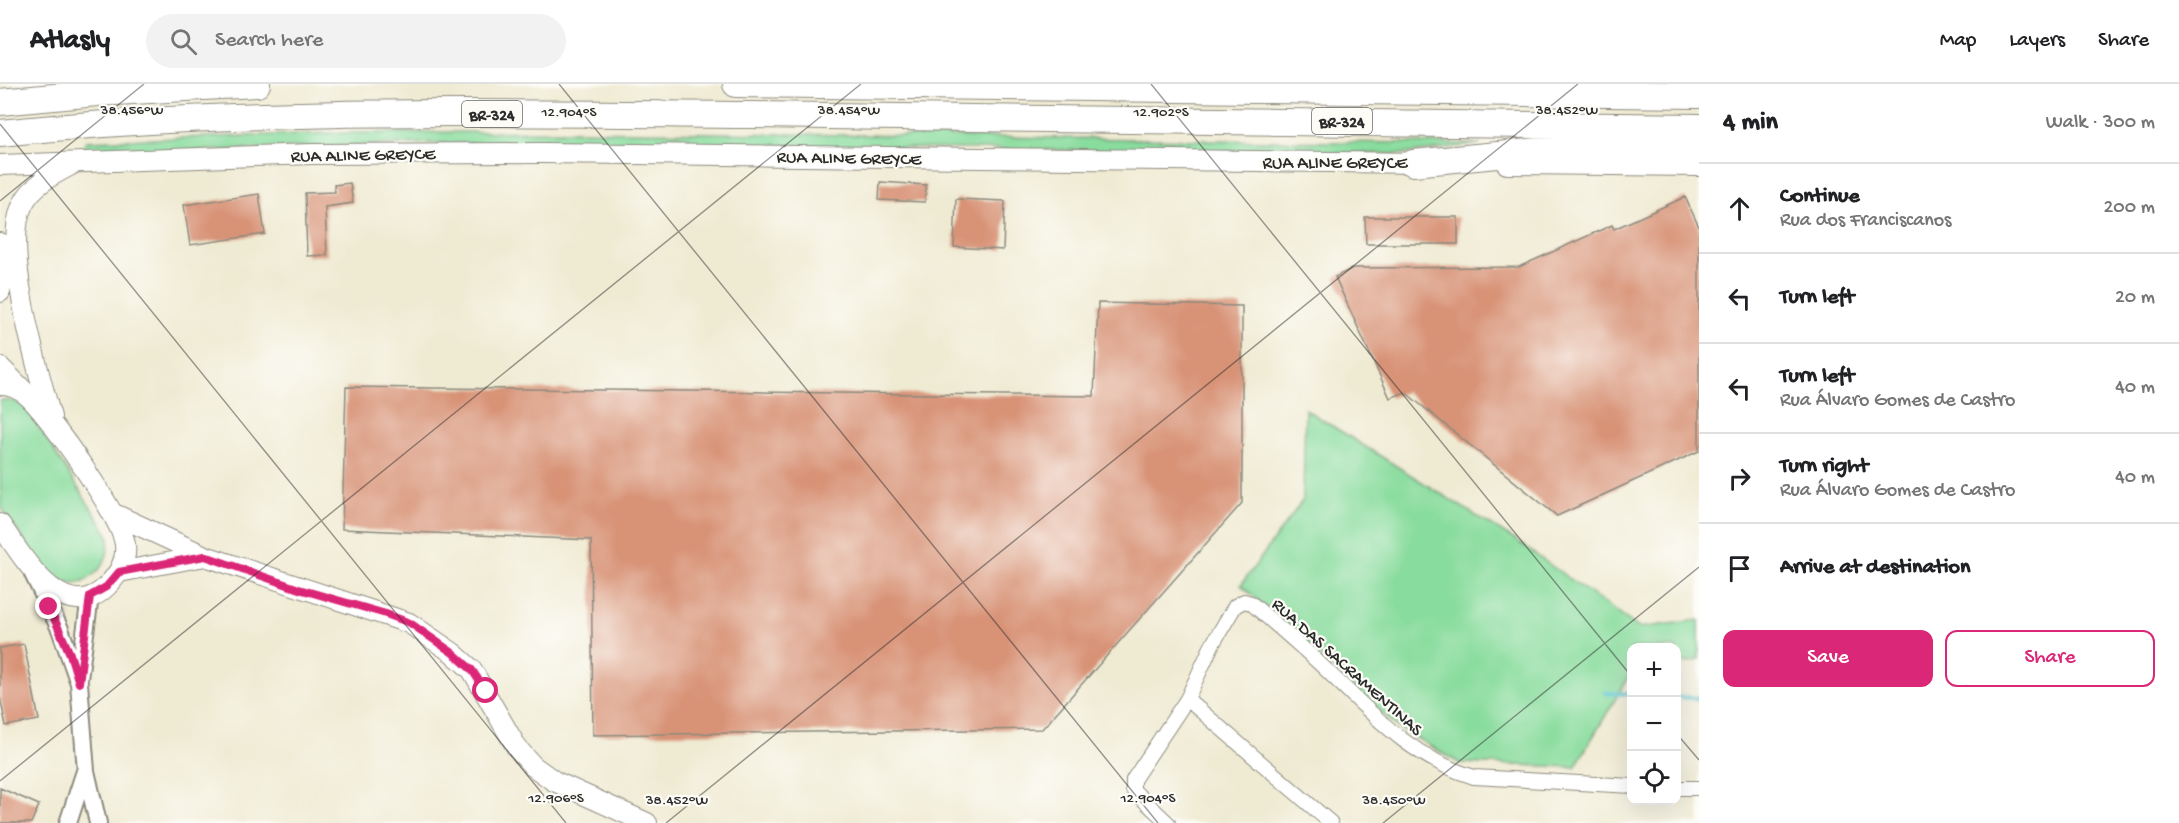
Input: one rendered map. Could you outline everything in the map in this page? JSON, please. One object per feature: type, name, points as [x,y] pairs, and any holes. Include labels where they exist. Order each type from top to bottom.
[{"type":"highway","points":[[0,102],[96,93],[257,84]]},
{"type":"highway","name":"BR-324","points":[[736,84],[1699,95]]},
{"type":"highway","points":[[1672,84],[1699,88]]},
{"type":"highway","name":"BR-324","points":[[0,133],[105,122],[229,116],[390,113],[1321,121],[1699,127]]},
{"type":"highway","points":[[1413,163],[1560,149],[1699,143]]},
{"type":"main road","name":"RUA ALINE GREYCE","points":[[0,165],[312,154],[541,153],[1699,166]]},
{"type":"main road","points":[[53,425],[30,339],[17,253],[17,222],[23,202],[33,190],[77,161]]},
{"type":"main road","points":[[0,243],[4,262],[0,292]]},
{"type":"main road","points":[[0,367],[53,425],[112,513],[122,531],[125,557],[119,572],[106,587],[90,596],[66,598],[52,591],[29,565],[0,524]]},
{"type":"main road","points":[[0,385],[7,385],[27,395]]},
{"type":"main road","points":[[112,513],[205,556],[299,589],[410,623],[472,670],[517,748],[533,766],[554,781],[647,823]]},
{"type":"main road","points":[[119,572],[205,556]]},
{"type":"street","points":[[29,565],[60,629],[79,683]]},
{"type":"street","points":[[90,596],[79,683],[86,771],[98,823]]},
{"type":"street","name":"RUA DAS SACRAMENTINAS","points":[[1168,823],[1133,790],[1135,774],[1187,699],[1212,645],[1235,606],[1248,602],[1317,661],[1398,738],[1424,756],[1450,769],[1474,777],[1627,786]]},
{"type":"street","points":[[1187,699],[1331,823]]},
{"type":"street","points":[[68,823],[86,771]]},
{"type":"street","points":[[1681,788],[1699,788]]},
{"type":"green space","points":[[573,131],[1481,144],[1403,154],[435,143],[90,154],[82,149],[86,141],[333,133]]},
{"type":"green space","points":[[0,400],[14,401],[27,409],[109,536],[104,563],[97,572],[81,582],[69,582],[49,571],[32,552],[1,506]]},
{"type":"green space","points":[[1305,409],[1515,540],[1639,628],[1699,620],[1699,660],[1681,663],[1681,643],[1627,643],[1627,680],[1575,767],[1459,763],[1399,728],[1241,585],[1303,500]]},
{"type":"building","points":[[880,182],[926,185],[925,202],[879,200]]},
{"type":"building","points":[[350,183],[353,203],[325,207],[327,255],[307,256],[305,193],[335,192],[334,185]]},
{"type":"building","points":[[259,194],[265,234],[190,245],[184,205]]},
{"type":"building","points":[[1685,197],[1699,227],[1699,451],[1557,516],[1405,392],[1390,398],[1335,277],[1353,268],[1519,267],[1612,225],[1614,229]]},
{"type":"building","points":[[956,199],[1005,201],[1003,250],[954,247]]},
{"type":"building","points":[[1365,217],[1458,217],[1458,244],[1366,244]]},
{"type":"building","points":[[1098,303],[1242,306],[1242,503],[1042,729],[593,735],[591,540],[342,529],[346,387],[1094,396]]},
{"type":"building","points":[[24,644],[39,720],[6,726],[0,697],[0,648]]},
{"type":"building","points":[[0,788],[39,805],[31,823],[0,823]]},
{"type":"waterway","points":[[1605,693],[1627,694]]},
{"type":"waterway","points":[[1681,697],[1699,698]]},
{"type":"route","points":[[49,607],[70,654],[79,683],[90,596],[106,587],[119,572],[183,558],[205,556],[299,589],[410,623],[453,653],[472,670],[486,691]]}]
